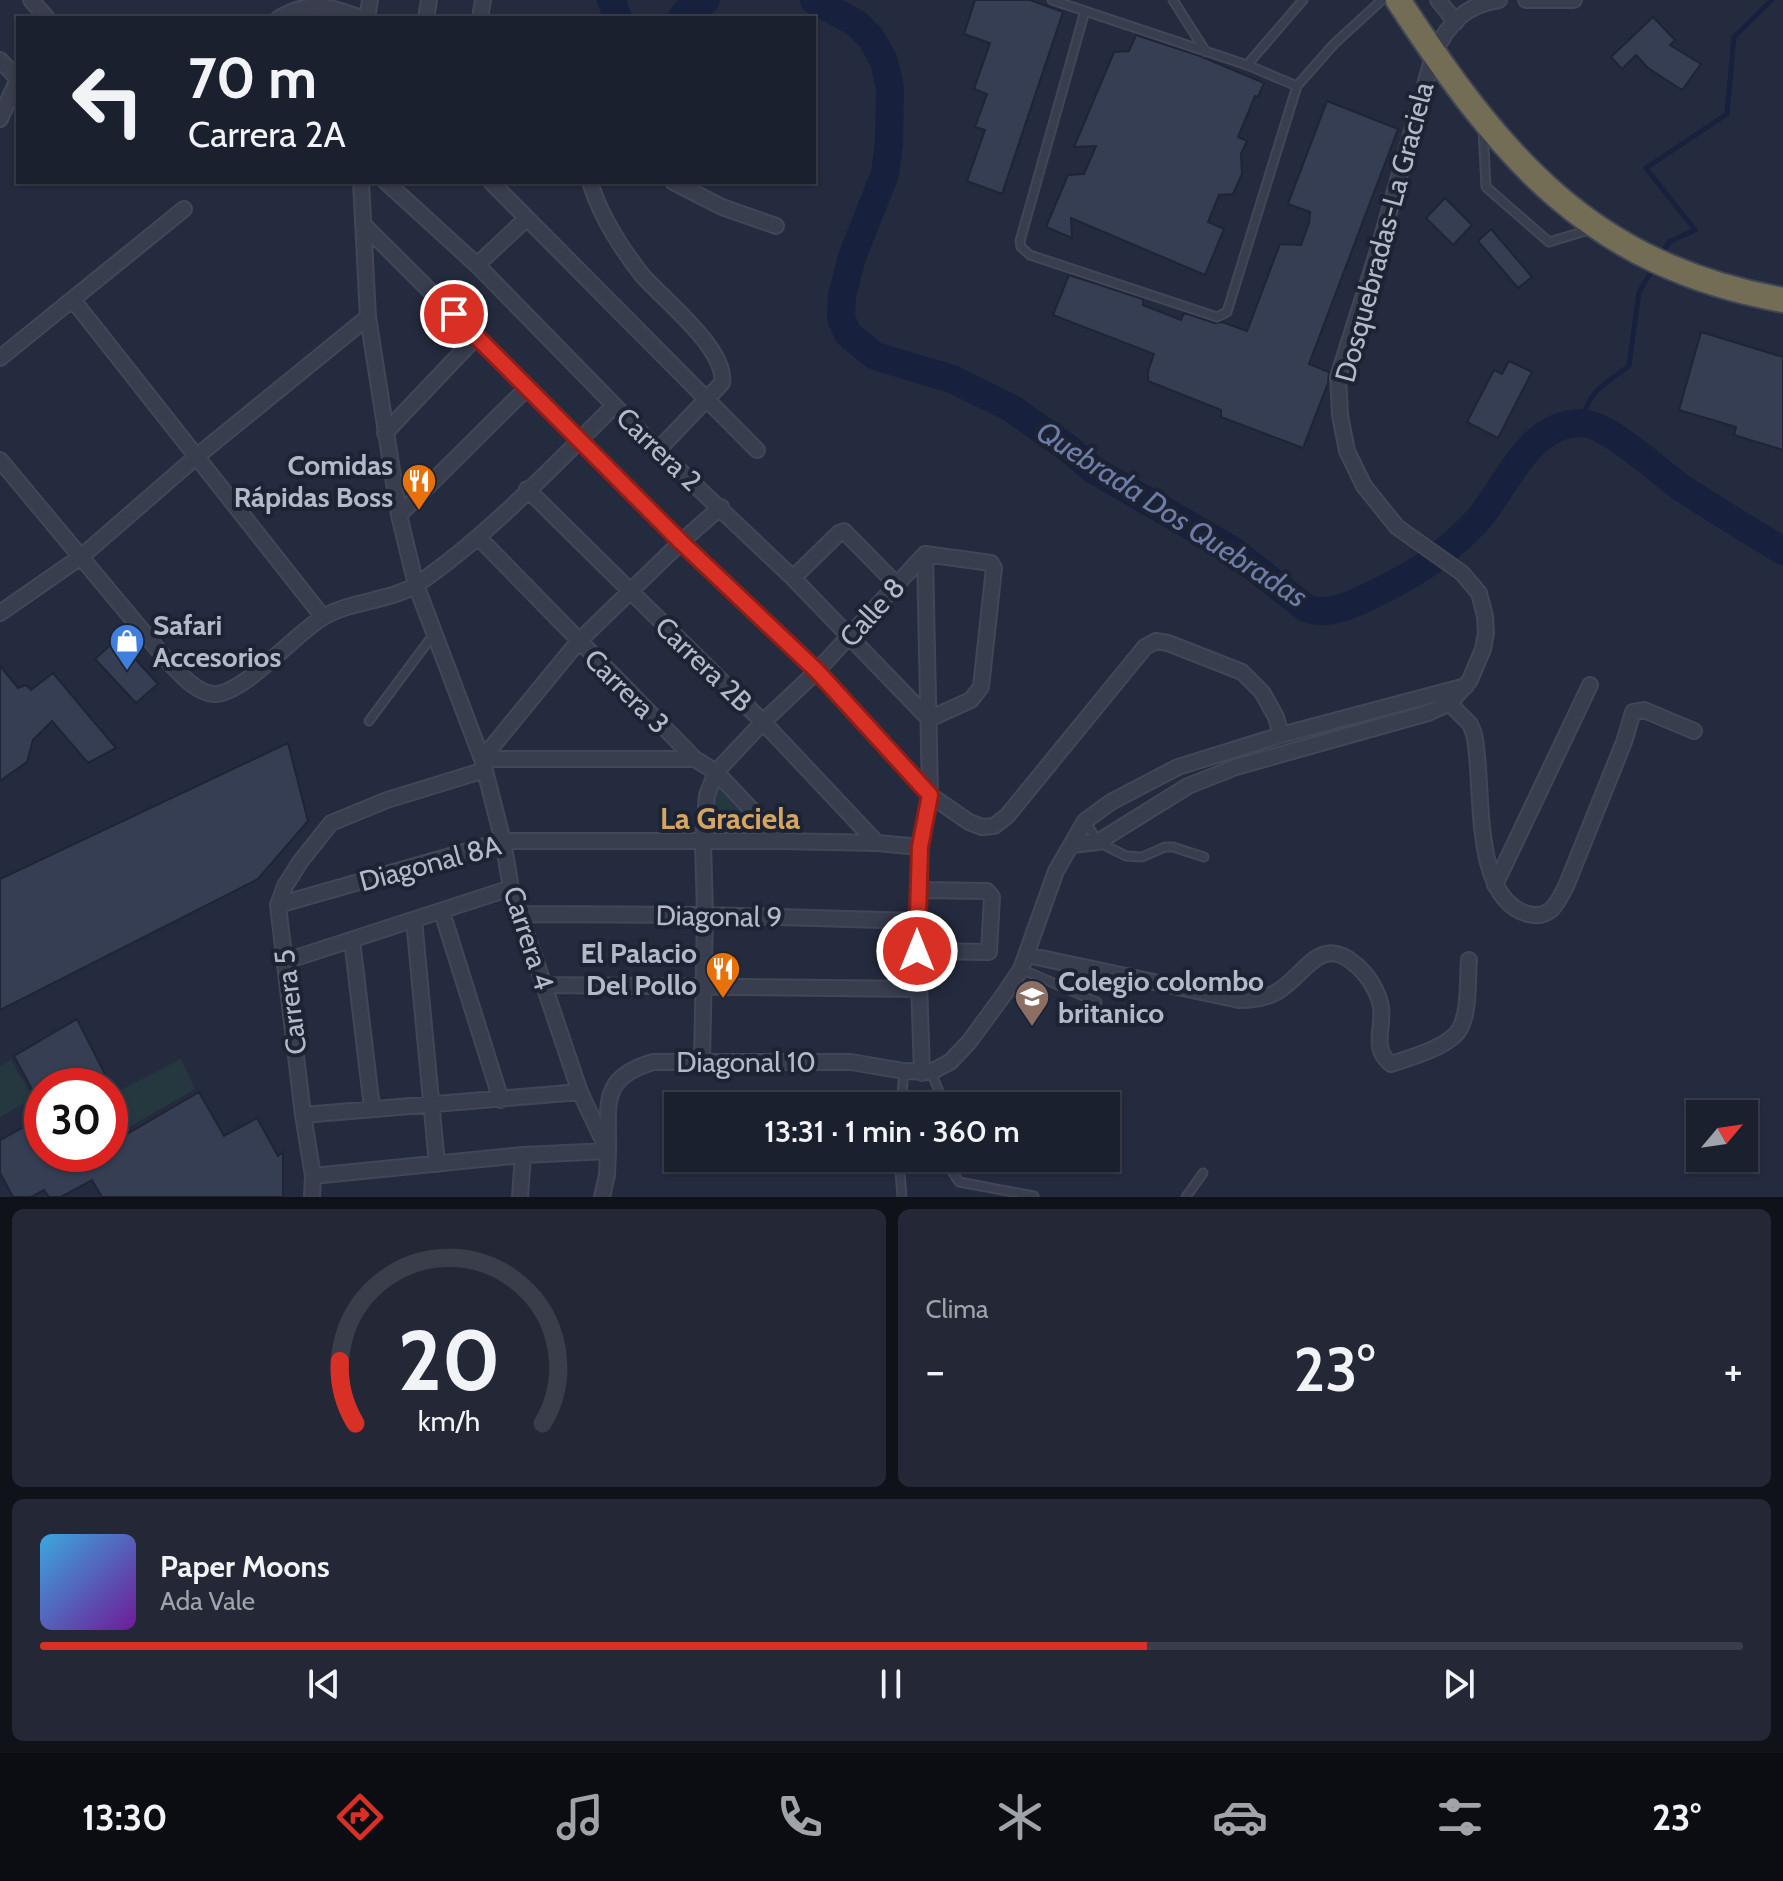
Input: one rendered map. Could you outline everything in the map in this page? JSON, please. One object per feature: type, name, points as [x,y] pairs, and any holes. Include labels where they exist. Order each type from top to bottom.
[{"type":"highway","points":[[1398,0],[1483,118],[1531,174],[1596,228],[1668,266],[1783,300]]},
{"type":"street","points":[[31,0],[45,16]]},
{"type":"street","points":[[282,16],[312,0],[358,16]]},
{"type":"street","points":[[1438,0],[1456,22],[1463,11],[1499,0]]},
{"type":"street","points":[[1526,0],[1574,0]]},
{"type":"street","name":"Dosquebradas-La Graciela","points":[[1072,845],[1098,842],[1188,786],[1236,767],[1428,713],[1466,686],[1483,649],[1486,633],[1479,593],[1462,573],[1397,527],[1364,486],[1347,451],[1340,415],[1338,377],[1380,244],[1434,53],[1456,22]]},
{"type":"street","points":[[0,60],[16,77]]},
{"type":"street","points":[[0,119],[16,83]]},
{"type":"street","name":"Carrera 4","points":[[361,184],[368,317],[399,515],[416,585],[483,764],[503,841],[511,888],[543,985],[580,1092],[608,1151]]},
{"type":"street","name":"Carrera 2","points":[[388,184],[477,265],[658,450],[793,578],[929,719]]},
{"type":"street","points":[[493,184],[757,450]]},
{"type":"street","points":[[591,184],[604,215],[641,273],[714,353],[724,373],[722,383],[658,450]]},
{"type":"street","points":[[677,184],[722,207],[776,226]]},
{"type":"street","points":[[0,358],[184,209]]},
{"type":"street","points":[[477,265],[527,218]]},
{"type":"street","points":[[363,224],[681,542],[817,671],[930,795],[969,822],[982,827],[994,826],[1000,821],[1029,791],[1145,647],[1156,641],[1183,647],[1242,672],[1262,692],[1276,717],[1281,735]]},
{"type":"street","points":[[73,300],[323,617]]},
{"type":"street","points":[[0,613],[82,556],[196,457],[368,317]]},
{"type":"street","points":[[385,433],[477,336]]},
{"type":"street","points":[[399,515],[527,388]]},
{"type":"street","points":[[0,460],[165,658],[184,678],[214,694],[229,692],[245,682],[323,617],[416,585],[478,537],[614,406]]},
{"type":"street","name":"Carrera 2B","points":[[527,489],[763,722],[877,843]]},
{"type":"street","points":[[483,764],[578,642],[721,507]]},
{"type":"street","points":[[793,578],[844,531],[897,585]]},
{"type":"street","name":"Carrera 3","points":[[478,537],[578,642],[695,759],[716,772],[781,841]]},
{"type":"street","points":[[926,1072],[917,951],[920,847],[930,795],[925,554],[991,563],[994,568],[981,687],[971,700],[929,719]]},
{"type":"street","name":"Calle 8","points":[[716,772],[817,671],[925,554]]},
{"type":"street","points":[[1495,885],[1590,685]]},
{"type":"street","points":[[1445,699],[1470,724],[1474,734],[1487,858],[1495,885],[1500,896],[1515,909],[1541,916],[1549,913],[1567,884],[1633,712],[1644,710],[1694,731]]},
{"type":"street","name":"Dosquebradas-La Graciela","points":[[926,1072],[950,1062],[969,1042],[1024,962],[1056,871],[1085,821],[1111,802],[1178,767],[1281,735],[1445,699]]},
{"type":"street","points":[[278,905],[285,886],[300,862],[331,823],[483,764],[695,759]]},
{"type":"street","points":[[702,1062],[703,842],[707,795],[716,772]]},
{"type":"street","name":"Diagonal 8A","points":[[278,905],[503,841],[781,841],[920,847]]},
{"type":"street","points":[[286,961],[511,888]]},
{"type":"street","points":[[917,951],[989,952],[990,893],[918,890]]},
{"type":"street","name":"Carrera 5","points":[[278,905],[313,1176],[312,1197]]},
{"type":"street","points":[[442,912],[501,1100]]},
{"type":"street","name":"Diagonal 9","points":[[521,914],[917,921]]},
{"type":"street","points":[[414,920],[437,1164]]},
{"type":"street","points":[[352,940],[372,1108]]},
{"type":"street","points":[[1024,962],[1239,1000],[1256,1000],[1277,992],[1326,953],[1344,954],[1367,974],[1381,1006],[1379,1047],[1382,1058],[1391,1064],[1447,1042],[1458,1032],[1463,1018],[1469,960]]},
{"type":"street","points":[[543,985],[918,989]]},
{"type":"street","name":"Diagonal 10","points":[[608,1151],[610,1091],[618,1079],[635,1067],[653,1062],[851,1062],[926,1072]]},
{"type":"street","points":[[303,1115],[580,1092]]},
{"type":"street","points":[[313,1176],[523,1155],[608,1151],[602,1197]]},
{"type":"street","points":[[520,1197],[523,1155]]},
{"type":"lane","points":[[1052,0],[1247,65],[1297,86]]},
{"type":"lane","points":[[1173,0],[1206,52]]},
{"type":"lane","points":[[1247,65],[1303,0]]},
{"type":"lane","points":[[1085,11],[1020,241],[1021,247],[1030,255],[1217,317],[1227,312],[1297,86],[1334,44],[1382,0]]},
{"type":"lane","points":[[1483,118],[1486,187],[1549,242],[1596,228]]},
{"type":"lane","points":[[369,721],[433,635]]},
{"type":"lane","points":[[1085,821],[1098,842],[1135,858],[1165,847],[1204,857]]},
{"type":"lane","points":[[1024,962],[1097,1002]]},
{"type":"lane","points":[[902,1092],[904,1071]]},
{"type":"lane","points":[[926,1072],[937,1092]]},
{"type":"lane","points":[[900,1172],[902,1197]]},
{"type":"lane","points":[[953,1172],[959,1182],[1034,1196]]},
{"type":"lane","points":[[1186,1197],[1203,1173]]},
{"type":"shaded area","points":[[716,772],[781,841],[703,842]]},
{"type":"shaded area","points":[[181,1059],[195,1089],[128,1128],[128,1086]]},
{"type":"shaded area","points":[[11,1060],[24,1082],[24,1103],[0,1117],[0,1066]]},
{"type":"building","points":[[975,0],[1030,0],[1063,12],[1002,194],[967,181],[985,130],[975,127],[987,94],[974,89],[990,43],[964,34]]},
{"type":"building","points":[[1653,17],[1675,40],[1670,45],[1701,64],[1682,90],[1648,68],[1636,55],[1622,69],[1611,57]]},
{"type":"building","points":[[1136,35],[1200,56],[1264,83],[1258,97],[1255,96],[1238,137],[1247,141],[1241,154],[1242,174],[1233,194],[1219,195],[1208,222],[1224,229],[1205,275],[1071,218],[1072,238],[1046,227],[1068,175],[1084,174],[1096,146],[1074,147],[1114,52],[1129,51]]},
{"type":"building","points":[[1327,101],[1398,129],[1309,364],[1329,372],[1328,383],[1303,448],[1221,417],[1221,410],[1148,381],[1154,354],[1053,315],[1069,275],[1143,299],[1143,305],[1181,320],[1184,313],[1247,331],[1280,244],[1301,245],[1309,223],[1310,212],[1288,204]]},
{"type":"building","points":[[1445,198],[1472,225],[1453,245],[1426,218]]},
{"type":"building","points":[[1491,229],[1532,277],[1518,288],[1478,241]]},
{"type":"building","points":[[1701,332],[1783,357],[1783,450],[1734,435],[1736,427],[1679,410]]},
{"type":"building","points":[[1509,361],[1532,372],[1498,438],[1467,422],[1494,370],[1502,374]]},
{"type":"building","name":"Safari Accesorios","points":[[117,639],[158,684],[136,703],[95,659]]},
{"type":"building","points":[[0,666],[18,688],[26,685],[31,690],[53,673],[116,748],[88,763],[52,721],[33,740],[27,762],[0,781]]},
{"type":"building","points":[[288,743],[308,821],[258,879],[0,1010],[0,879]]},
{"type":"building","points":[[77,1019],[102,1068],[24,1068],[24,1075],[14,1056]]},
{"type":"building","points":[[199,1092],[224,1136],[257,1118],[278,1156],[283,1152],[283,1197],[102,1197],[92,1180],[61,1197],[49,1197],[44,1190],[31,1197],[13,1197],[0,1173],[0,1140],[24,1127],[24,1172],[128,1172],[128,1133]]},
{"type":"waterway","name":"Quebrada Dos Quebradas","points":[[611,0],[617,16]]},
{"type":"waterway","name":"Quebrada Dos Quebradas","points":[[683,16],[706,0]]},
{"type":"waterway","name":"Quebrada Dos Quebradas","points":[[814,0],[856,23],[871,38],[884,61],[890,88],[885,174],[852,257],[842,296],[841,318],[848,334],[875,356],[952,379],[1011,408],[1092,469],[1232,550],[1306,608],[1330,611],[1347,606],[1425,565],[1474,524],[1530,447],[1560,427],[1579,423],[1604,430],[1685,490],[1783,551]]},
{"type":"waterway","points":[[1661,255],[1669,242],[1695,230],[1646,168],[1727,114],[1734,37],[1772,0]]},
{"type":"waterway","points":[[1581,422],[1593,395],[1629,366],[1639,292],[1654,267]]},
{"type":"place","name":"Comidas Rápidas Boss","points":[[419,512]]},
{"type":"place","name":"Safari Accesorios","points":[[127,672]]},
{"type":"place","name":"El Palacio Del Pollo","points":[[723,1000]]},
{"type":"place","name":"Colegio colombo britanico","points":[[1032,1028]]},
{"type":"district","name":"La Graciela","points":[[730,818]]},
{"type":"route","points":[[454,314],[681,542],[817,671],[930,795],[920,847],[917,951]]}]
